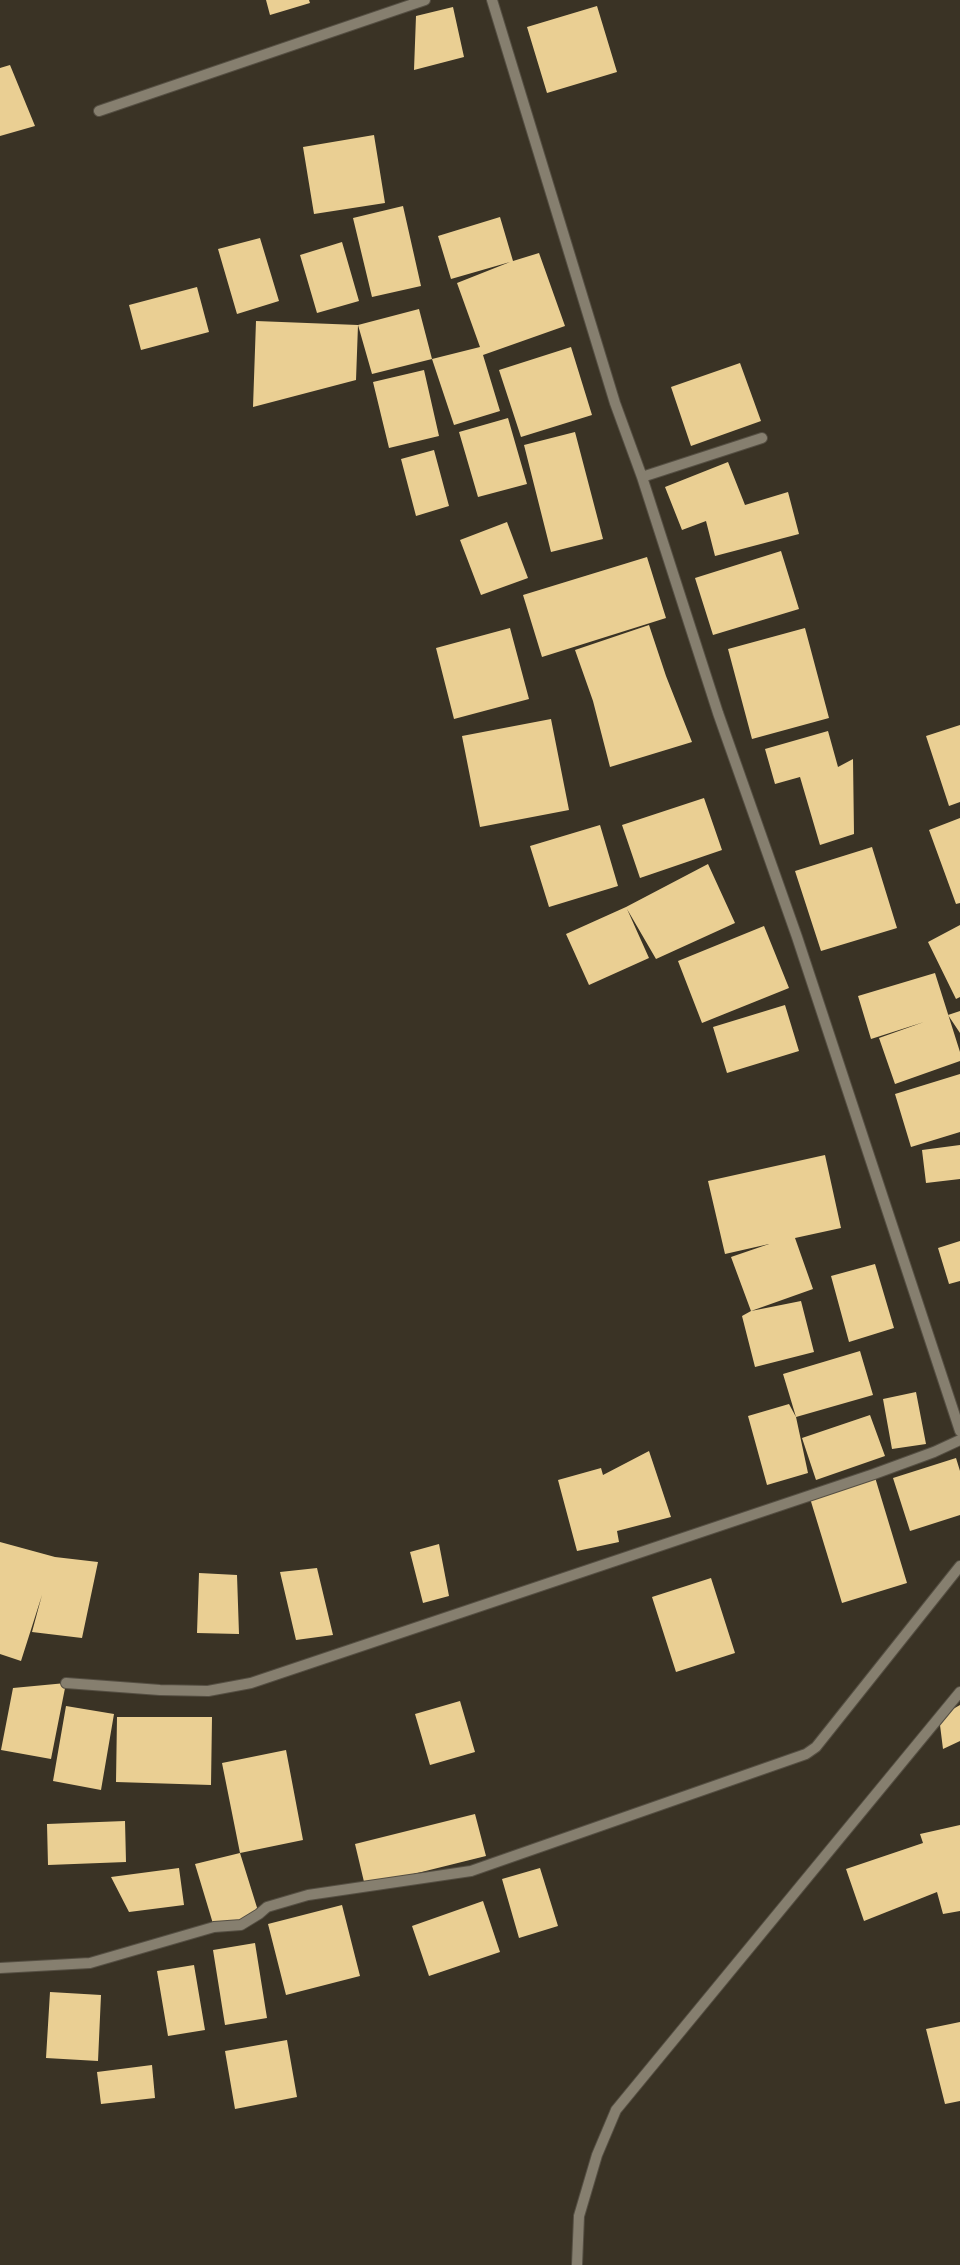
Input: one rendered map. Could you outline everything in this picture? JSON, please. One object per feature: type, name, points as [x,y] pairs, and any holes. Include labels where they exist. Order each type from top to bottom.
[{"type":"street","points":[[99,111],[425,0]]},
{"type":"street","points":[[492,0],[615,403],[642,478],[718,713],[797,936],[960,1431]]},
{"type":"street","points":[[642,478],[762,438]]},
{"type":"street","points":[[66,1683],[160,1690],[208,1691],[251,1683],[874,1474],[934,1452],[960,1440]]},
{"type":"street","points":[[0,1968],[90,1963],[214,1927],[241,1924],[267,1907],[308,1895],[471,1871],[806,1754],[816,1747],[960,1566]]},
{"type":"street","points":[[577,2265],[579,2216],[597,2155],[616,2110],[960,1692]]},
{"type":"building","points":[[266,0],[309,0],[310,3],[270,15]]},
{"type":"building","points":[[597,6],[617,72],[547,93],[527,27]]},
{"type":"building","points":[[453,7],[464,57],[414,70],[416,16]]},
{"type":"building","points":[[10,65],[35,126],[0,136],[0,68]]},
{"type":"building","points":[[374,135],[385,203],[314,214],[303,147]]},
{"type":"building","points":[[403,206],[421,286],[372,297],[353,218]]},
{"type":"building","points":[[500,217],[513,261],[539,253],[565,326],[483,355],[500,411],[454,425],[432,359],[480,347],[457,283],[510,262],[451,279],[438,236]]},
{"type":"building","points":[[260,238],[279,301],[237,314],[218,249]]},
{"type":"building","points":[[342,242],[359,301],[317,313],[300,255]]},
{"type":"building","points":[[197,287],[209,332],[141,350],[129,305]]},
{"type":"building","points":[[419,309],[432,359],[372,374],[358,325]]},
{"type":"building","points":[[256,321],[358,325],[356,380],[253,407]]},
{"type":"building","points":[[571,347],[592,415],[521,437],[499,370]]},
{"type":"building","points":[[740,363],[761,421],[691,446],[671,387]]},
{"type":"building","points":[[424,370],[439,436],[389,448],[373,382]]},
{"type":"building","points":[[508,418],[527,484],[478,497],[459,432]]},
{"type":"building","points":[[575,432],[603,539],[551,552],[524,445]]},
{"type":"building","points":[[434,450],[449,506],[416,516],[401,459]]},
{"type":"building","points":[[728,462],[745,505],[788,492],[799,534],[715,556],[706,521],[682,530],[665,487]]},
{"type":"building","points":[[507,522],[528,578],[481,595],[460,540]]},
{"type":"building","points":[[781,551],[799,609],[713,635],[695,578]]},
{"type":"building","points":[[647,557],[666,618],[542,657],[523,595]]},
{"type":"building","points":[[649,625],[666,676],[692,742],[610,767],[593,701],[575,650]]},
{"type":"building","points":[[510,628],[529,699],[454,719],[436,648]]},
{"type":"building","points":[[805,628],[829,718],[752,739],[728,649]]},
{"type":"building","points":[[551,719],[569,810],[480,827],[462,736]]},
{"type":"building","points":[[960,725],[960,802],[949,806],[926,736]]},
{"type":"building","points":[[828,731],[838,767],[853,759],[854,834],[820,845],[800,777],[775,784],[765,749]]},
{"type":"building","points":[[704,798],[722,850],[640,878],[622,825]]},
{"type":"building","points":[[960,818],[960,903],[956,904],[929,830]]},
{"type":"building","points":[[600,825],[618,886],[549,907],[530,846]]},
{"type":"building","points":[[872,847],[897,928],[821,951],[795,871]]},
{"type":"building","points":[[708,864],[735,923],[656,959],[627,909],[649,958],[589,985],[566,934],[626,907]]},
{"type":"building","points":[[960,925],[960,997],[956,999],[928,942]]},
{"type":"building","points":[[764,926],[789,988],[702,1023],[678,961]]},
{"type":"building","points":[[935,973],[960,1052],[960,1061],[895,1084],[879,1038],[924,1022],[871,1039],[858,996]]},
{"type":"building","points":[[785,1005],[799,1051],[727,1073],[713,1027]]},
{"type":"building","points":[[960,1011],[960,1033],[948,1015]]},
{"type":"building","points":[[960,1074],[960,1132],[911,1147],[895,1094]]},
{"type":"building","points":[[960,1145],[960,1179],[926,1183],[922,1150]]},
{"type":"building","points":[[825,1155],[841,1228],[795,1238],[813,1289],[751,1311],[731,1257],[769,1244],[725,1254],[708,1181]]},
{"type":"building","points":[[960,1241],[960,1281],[949,1284],[938,1248]]},
{"type":"building","points":[[875,1264],[894,1328],[849,1342],[831,1276]]},
{"type":"building","points":[[801,1301],[814,1352],[755,1367],[742,1316],[751,1311]]},
{"type":"building","points":[[860,1351],[873,1395],[796,1417],[783,1374]]},
{"type":"building","points":[[916,1392],[926,1444],[892,1449],[883,1399]]},
{"type":"building","points":[[789,1404],[796,1417],[808,1473],[767,1485],[748,1416]]},
{"type":"building","points":[[870,1415],[885,1456],[816,1480],[802,1438]]},
{"type":"building","points":[[649,1451],[671,1517],[617,1531],[619,1542],[577,1551],[558,1480],[601,1468],[603,1475]]},
{"type":"building","points":[[956,1458],[960,1471],[960,1515],[910,1531],[893,1478]]},
{"type":"building","points":[[874,1474],[907,1583],[842,1603],[809,1495]]},
{"type":"building","points":[[0,1542],[55,1557],[98,1562],[82,1638],[32,1632],[42,1595],[21,1661],[0,1654]]},
{"type":"building","points":[[439,1544],[449,1596],[423,1603],[410,1552]]},
{"type":"building","points":[[317,1568],[333,1635],[296,1640],[280,1572]]},
{"type":"building","points":[[199,1573],[237,1575],[239,1634],[197,1633]]},
{"type":"building","points":[[711,1578],[735,1653],[676,1672],[652,1597]]},
{"type":"building","points":[[66,1683],[51,1759],[1,1750],[13,1688]]},
{"type":"building","points":[[460,1701],[475,1752],[430,1765],[415,1714]]},
{"type":"building","points":[[960,1705],[960,1741],[943,1749],[939,1717]]},
{"type":"building","points":[[66,1706],[114,1714],[101,1790],[53,1781]]},
{"type":"building","points":[[117,1717],[212,1717],[211,1785],[116,1782]]},
{"type":"building","points":[[286,1750],[303,1840],[240,1853],[222,1763]]},
{"type":"building","points":[[475,1814],[486,1856],[365,1886],[355,1844]]},
{"type":"building","points":[[125,1821],[126,1862],[48,1865],[47,1824]]},
{"type":"building","points":[[960,1825],[960,1911],[943,1914],[937,1892],[864,1921],[846,1869],[923,1843],[920,1834]]},
{"type":"building","points":[[240,1853],[259,1914],[214,1927],[195,1864]]},
{"type":"building","points":[[179,1868],[184,1905],[129,1912],[111,1877]]},
{"type":"building","points":[[540,1868],[558,1926],[519,1938],[502,1879]]},
{"type":"building","points":[[483,1901],[500,1952],[429,1976],[412,1926]]},
{"type":"building","points":[[342,1905],[360,1976],[286,1995],[268,1924]]},
{"type":"building","points":[[255,1943],[267,2018],[225,2025],[213,1950]]},
{"type":"building","points":[[194,1965],[205,2030],[168,2036],[157,1971]]},
{"type":"building","points":[[50,1992],[101,1995],[98,2061],[46,2058]]},
{"type":"building","points":[[960,2022],[960,2101],[945,2104],[926,2029]]},
{"type":"building","points":[[287,2040],[297,2097],[235,2109],[225,2051]]},
{"type":"building","points":[[152,2065],[155,2098],[101,2104],[97,2072]]}]
